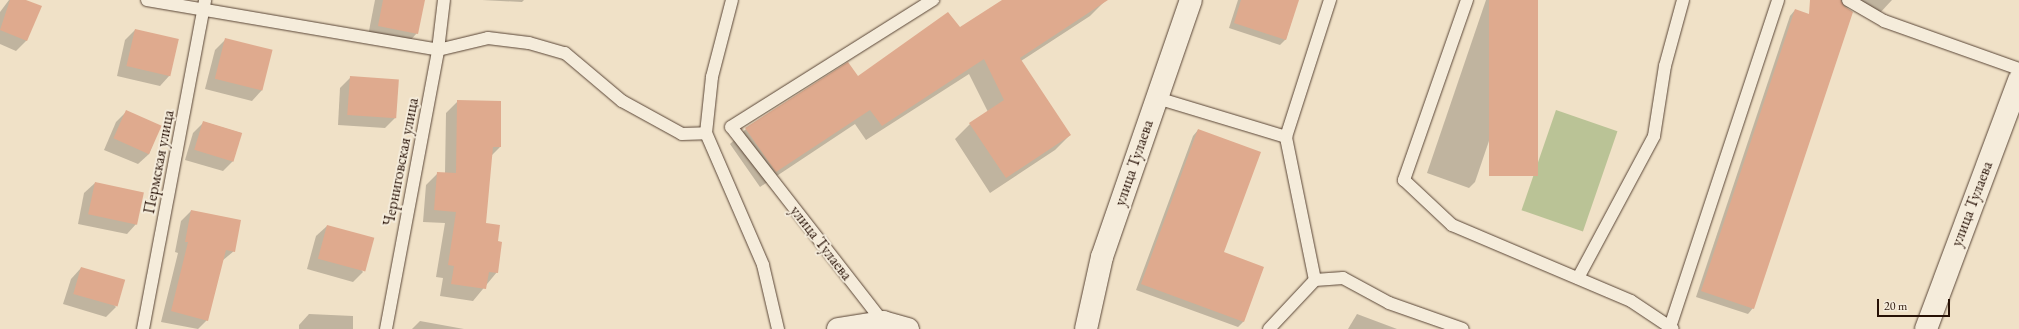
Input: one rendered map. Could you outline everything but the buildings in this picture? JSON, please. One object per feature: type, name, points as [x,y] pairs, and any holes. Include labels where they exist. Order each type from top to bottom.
[{"type":"street","name":"улица Тулаева","points":[[1086,329],[1102,257],[1191,0]]},
{"type":"street","name":"улица Тулаева","points":[[1926,329],[2019,80]]},
{"type":"street","points":[[838,329],[883,322],[908,329]]},
{"type":"lane","points":[[147,0],[204,5],[438,50],[488,38],[530,43],[565,53],[622,101],[682,134],[706,133]]},
{"type":"lane","name":"Черниговская улица","points":[[386,329],[438,50],[444,0]]},
{"type":"lane","points":[[732,0],[712,77],[706,133],[763,265],[778,329]]},
{"type":"lane","name":"улица Тулаева","points":[[883,322],[731,127],[933,0]]},
{"type":"lane","points":[[1315,280],[1286,137],[1330,0]]},
{"type":"lane","points":[[1466,0],[1404,180],[1452,225],[1631,301],[1672,328],[1778,0]]},
{"type":"lane","points":[[1578,278],[1654,136],[1665,66],[1683,0]]},
{"type":"lane","points":[[1848,0],[1884,21],[2019,69]]},
{"type":"lane","name":"Пермская улица","points":[[143,329],[204,5]]},
{"type":"lane","points":[[1157,98],[1286,137]]},
{"type":"lane","points":[[1269,329],[1315,280],[1343,278],[1389,304],[1463,329]]},
{"type":"green space","points":[[1556,110],[1617,131],[1583,231],[1521,210]]}]
